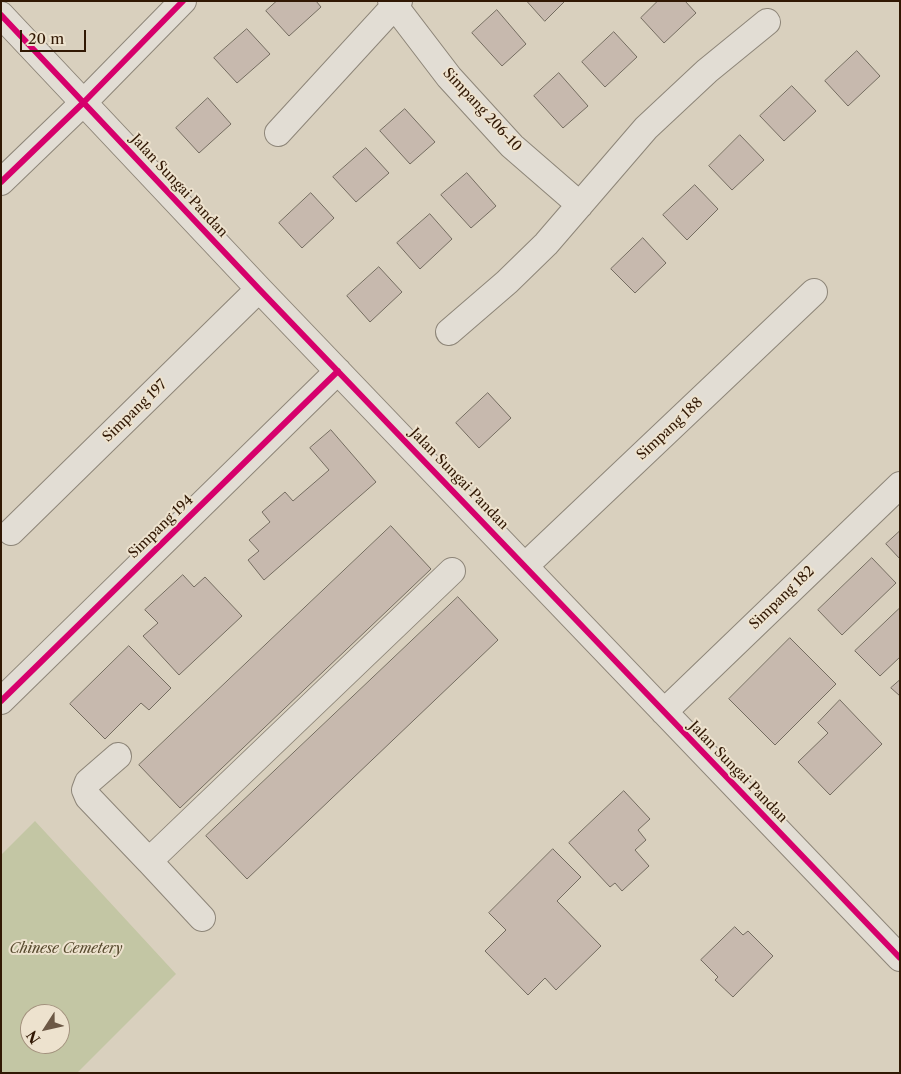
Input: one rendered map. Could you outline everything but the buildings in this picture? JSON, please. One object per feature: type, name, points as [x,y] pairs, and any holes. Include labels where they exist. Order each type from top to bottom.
[{"type":"street","points":[[1,182],[183,1]]},
{"type":"street","name":"Simpang 206-10","points":[[278,134],[395,3],[449,77],[512,146],[580,205]]},
{"type":"street","name":"Jalan Sungai Pandan","points":[[1,15],[259,289],[900,958]]},
{"type":"street","points":[[449,332],[513,276],[546,244],[646,128],[707,71],[767,22]]},
{"type":"street","name":"Simpang 197","points":[[11,532],[259,289]]},
{"type":"street","name":"Simpang 188","points":[[525,566],[814,292]]},
{"type":"street","name":"Simpang 194","points":[[1,701],[338,371]]},
{"type":"street","name":"Simpang 182","points":[[664,712],[900,485]]},
{"type":"street","points":[[149,861],[452,572]]},
{"type":"street","points":[[118,756],[88,782],[85,790],[88,797],[202,918]]},
{"type":"green space","name":"Chinese Cemetery","points":[[35,821],[176,974],[77,1073],[1,1073],[1,855]]},
{"type":"cycle path","points":[[1,182],[83,103],[183,1]]},
{"type":"cycle path","points":[[1,15],[259,289],[900,958]]},
{"type":"cycle path","points":[[1,701],[338,371]]}]
